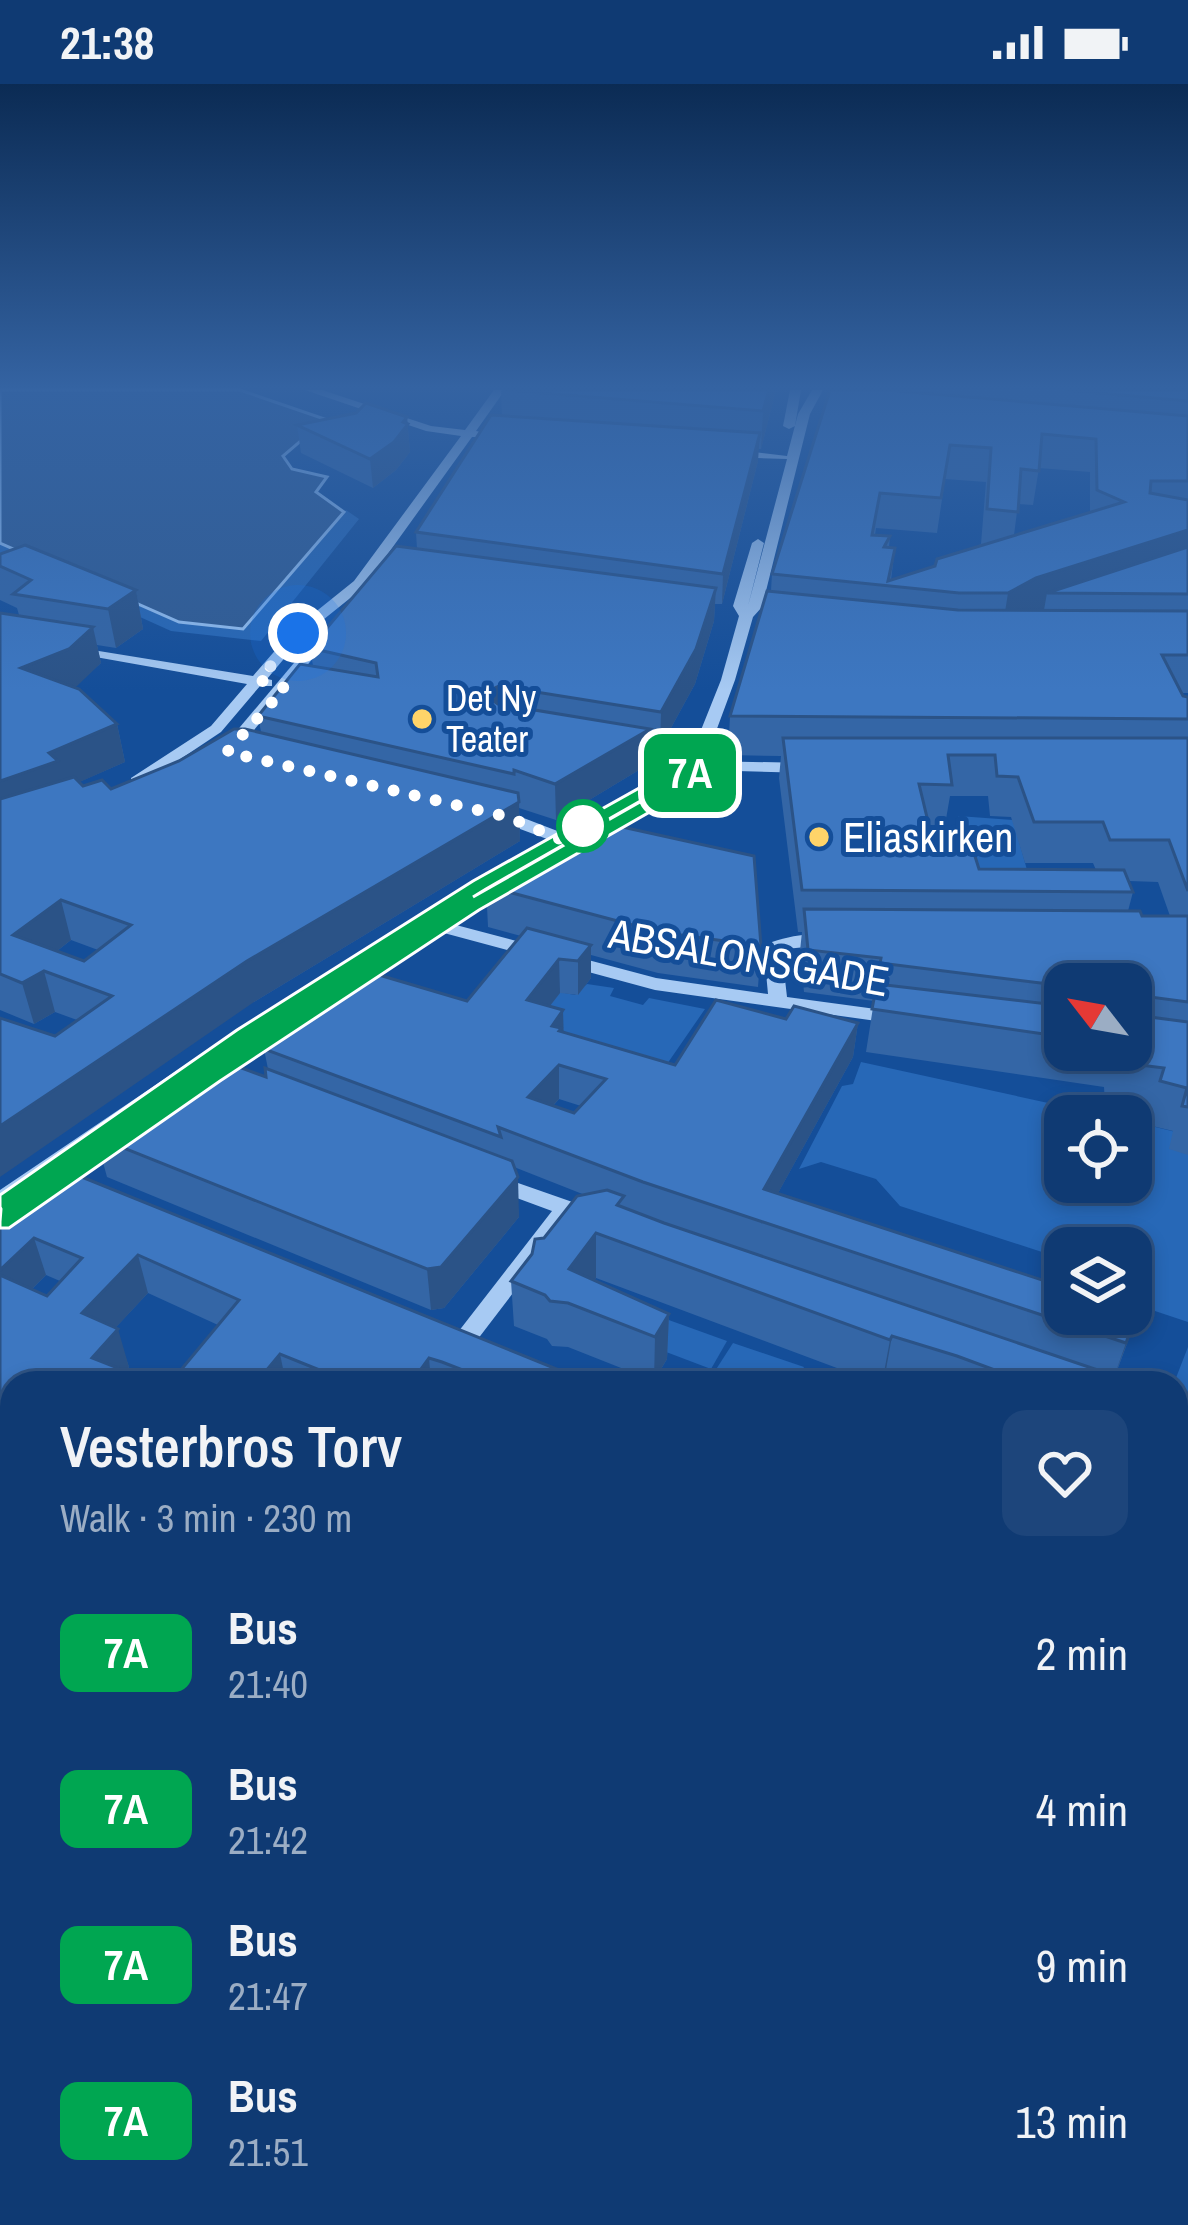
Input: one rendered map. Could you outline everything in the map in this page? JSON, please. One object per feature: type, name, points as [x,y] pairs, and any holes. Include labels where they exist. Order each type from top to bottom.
[{"type":"street","points":[[164,787],[122,795],[196,745],[298,633],[354,589],[430,490]]},
{"type":"street","points":[[434,924],[690,778],[691,765],[723,695],[740,606],[773,490]]},
{"type":"street","points":[[738,615],[755,607],[785,490]]},
{"type":"street","points":[[376,565],[396,568]]},
{"type":"street","points":[[211,763],[235,754],[291,690],[354,589]]},
{"type":"street","points":[[738,615],[768,620]]},
{"type":"street","points":[[58,647],[259,680],[291,690]]},
{"type":"street","points":[[196,745],[235,754]]},
{"type":"street","points":[[606,749],[691,765],[824,767]]},
{"type":"street","points":[[0,1222],[203,1072],[560,839],[691,765]]},
{"type":"street","points":[[466,807],[518,820],[560,839],[587,840]]},
{"type":"street","name":"ABSALONSGADE","points":[[434,924],[655,984],[925,1022]]},
{"type":"street","points":[[778,1000],[774,962],[781,944],[856,940]]},
{"type":"street","points":[[203,1072],[249,1090]]},
{"type":"street","points":[[460,1169],[611,1223]]},
{"type":"street","points":[[0,1202],[61,1178]]},
{"type":"street","points":[[463,1341],[566,1208]]},
{"type":"shaded area","points":[[0,490],[318,490],[344,512],[243,629],[179,622],[0,543]]},
{"type":"shaded area","points":[[346,510],[359,519],[261,641],[171,631],[47,575],[0,577],[0,543],[179,622],[243,629]]},
{"type":"shaded area","points":[[958,816],[1013,820],[1027,870],[978,894]]},
{"type":"shaded area","points":[[587,984],[614,988],[610,996],[643,1005],[649,998],[705,1009],[656,1080],[557,1053],[535,1016],[554,991],[575,995]]},
{"type":"shaded area","points":[[861,1062],[1044,1102],[1044,1203],[1152,1203],[1152,1126],[1188,1135],[1188,1322],[1152,1310],[1152,1227],[1044,1227],[1042,1252],[900,1206],[876,1179],[821,1162],[799,1169],[842,1086],[853,1084]]},
{"type":"shaded area","points":[[641,1310],[727,1341],[711,1369],[624,1336]]},
{"type":"shaded area","points":[[733,1343],[804,1367],[802,1371],[715,1371]]},
{"type":"shaded area","points":[[1188,1347],[1188,1371],[1179,1371]]},
{"type":"building","points":[[443,490],[745,490],[723,574],[416,532]]},
{"type":"building","points":[[799,490],[942,490],[941,498],[880,493],[872,535],[890,536],[884,547],[895,548],[888,581],[935,566],[937,559],[1124,502],[1097,490],[1150,490],[1188,500],[1188,530],[1036,578],[1008,593],[959,593],[772,574]]},
{"type":"building","points":[[988,490],[1020,490],[1018,512],[987,509]]},
{"type":"building","points":[[25,545],[136,590],[108,609],[13,594],[31,580],[0,566],[0,554]]},
{"type":"building","points":[[396,546],[716,588],[696,649],[661,712],[499,686],[488,691],[486,696],[498,704],[650,729],[555,784],[514,770],[514,774],[258,716],[300,664],[378,677],[376,663],[310,648]]},
{"type":"building","points":[[1188,547],[1188,594],[1047,593]]},
{"type":"building","points":[[767,591],[958,610],[1188,611],[1188,655],[1162,655],[1183,696],[1188,697],[1188,719],[730,716]]},
{"type":"building","points":[[0,613],[93,627],[69,649],[21,668],[79,689],[117,724],[49,753],[58,761],[0,781]]},
{"type":"building","points":[[234,729],[245,729],[518,793],[519,802],[247,961],[0,1126],[0,1018],[55,1036],[112,996],[44,971],[22,983],[0,974],[0,799],[74,777],[83,786],[102,780],[111,789],[179,761]],"holes":[[[61,900],[131,925],[84,961],[13,935]]]},
{"type":"building","points":[[783,738],[1188,738],[1188,891],[1169,840],[1110,840],[1103,822],[1034,822],[1018,777],[997,776],[995,755],[948,755],[952,785],[919,784],[931,834],[968,834],[979,869],[1124,870],[1133,892],[802,890]]},
{"type":"building","points":[[586,822],[754,856],[761,946],[659,932],[486,886]]},
{"type":"building","points":[[804,909],[1140,911],[1142,916],[1188,916],[1188,1002],[1152,997],[1152,963],[1044,963],[1044,983],[808,950]]},
{"type":"building","points":[[527,928],[591,945],[578,961],[559,959],[527,1000],[563,1010],[552,1026],[561,1028],[559,1031],[675,1065],[716,1000],[786,1019],[794,1006],[858,1023],[764,1189],[1044,1281],[1044,1316],[643,1182],[498,1127],[501,1137],[264,1049],[263,1034],[362,970],[467,1001]],"holes":[[[559,1065],[606,1079],[574,1113],[528,1097]]]},
{"type":"building","points":[[877,984],[1044,1004],[1044,1034],[872,1009]]},
{"type":"building","points":[[1152,1017],[1188,1022],[1188,1107],[1182,1106],[1187,1088],[1160,1081],[1164,1068],[1152,1066]]},
{"type":"building","points":[[223,1061],[266,1077],[265,1068],[512,1161],[518,1177],[441,1267],[427,1269],[96,1137],[209,1064]]},
{"type":"building","points":[[57,1167],[561,1371],[464,1371],[429,1358],[420,1371],[322,1371],[280,1354],[266,1371],[180,1371],[239,1300],[138,1255],[82,1313],[118,1329],[92,1358],[118,1368],[115,1371],[0,1371],[0,1275],[47,1296],[82,1258],[34,1238],[0,1270],[0,1206]]},
{"type":"building","points":[[607,1190],[624,1196],[617,1205],[664,1223],[1101,1371],[998,1371],[892,1336],[890,1340],[596,1233],[569,1269],[669,1314],[655,1337],[568,1303],[550,1301],[511,1281],[532,1254],[535,1239],[544,1238],[577,1196]]},
{"type":"building","points":[[1102,1335],[1129,1335],[1126,1343]]},
{"type":"bus line","name":"7A","points":[[0,1201],[244,1034],[479,885],[691,765],[690,778],[682,786],[472,906],[0,1222]]},
{"type":"place","name":"Det Ny Teater","points":[[422,719]]},
{"type":"place","name":"Eliaskirken","points":[[819,837]]},
{"type":"route","points":[[298,633],[259,680],[285,688],[227,752],[508,817],[560,839],[583,826]]}]
